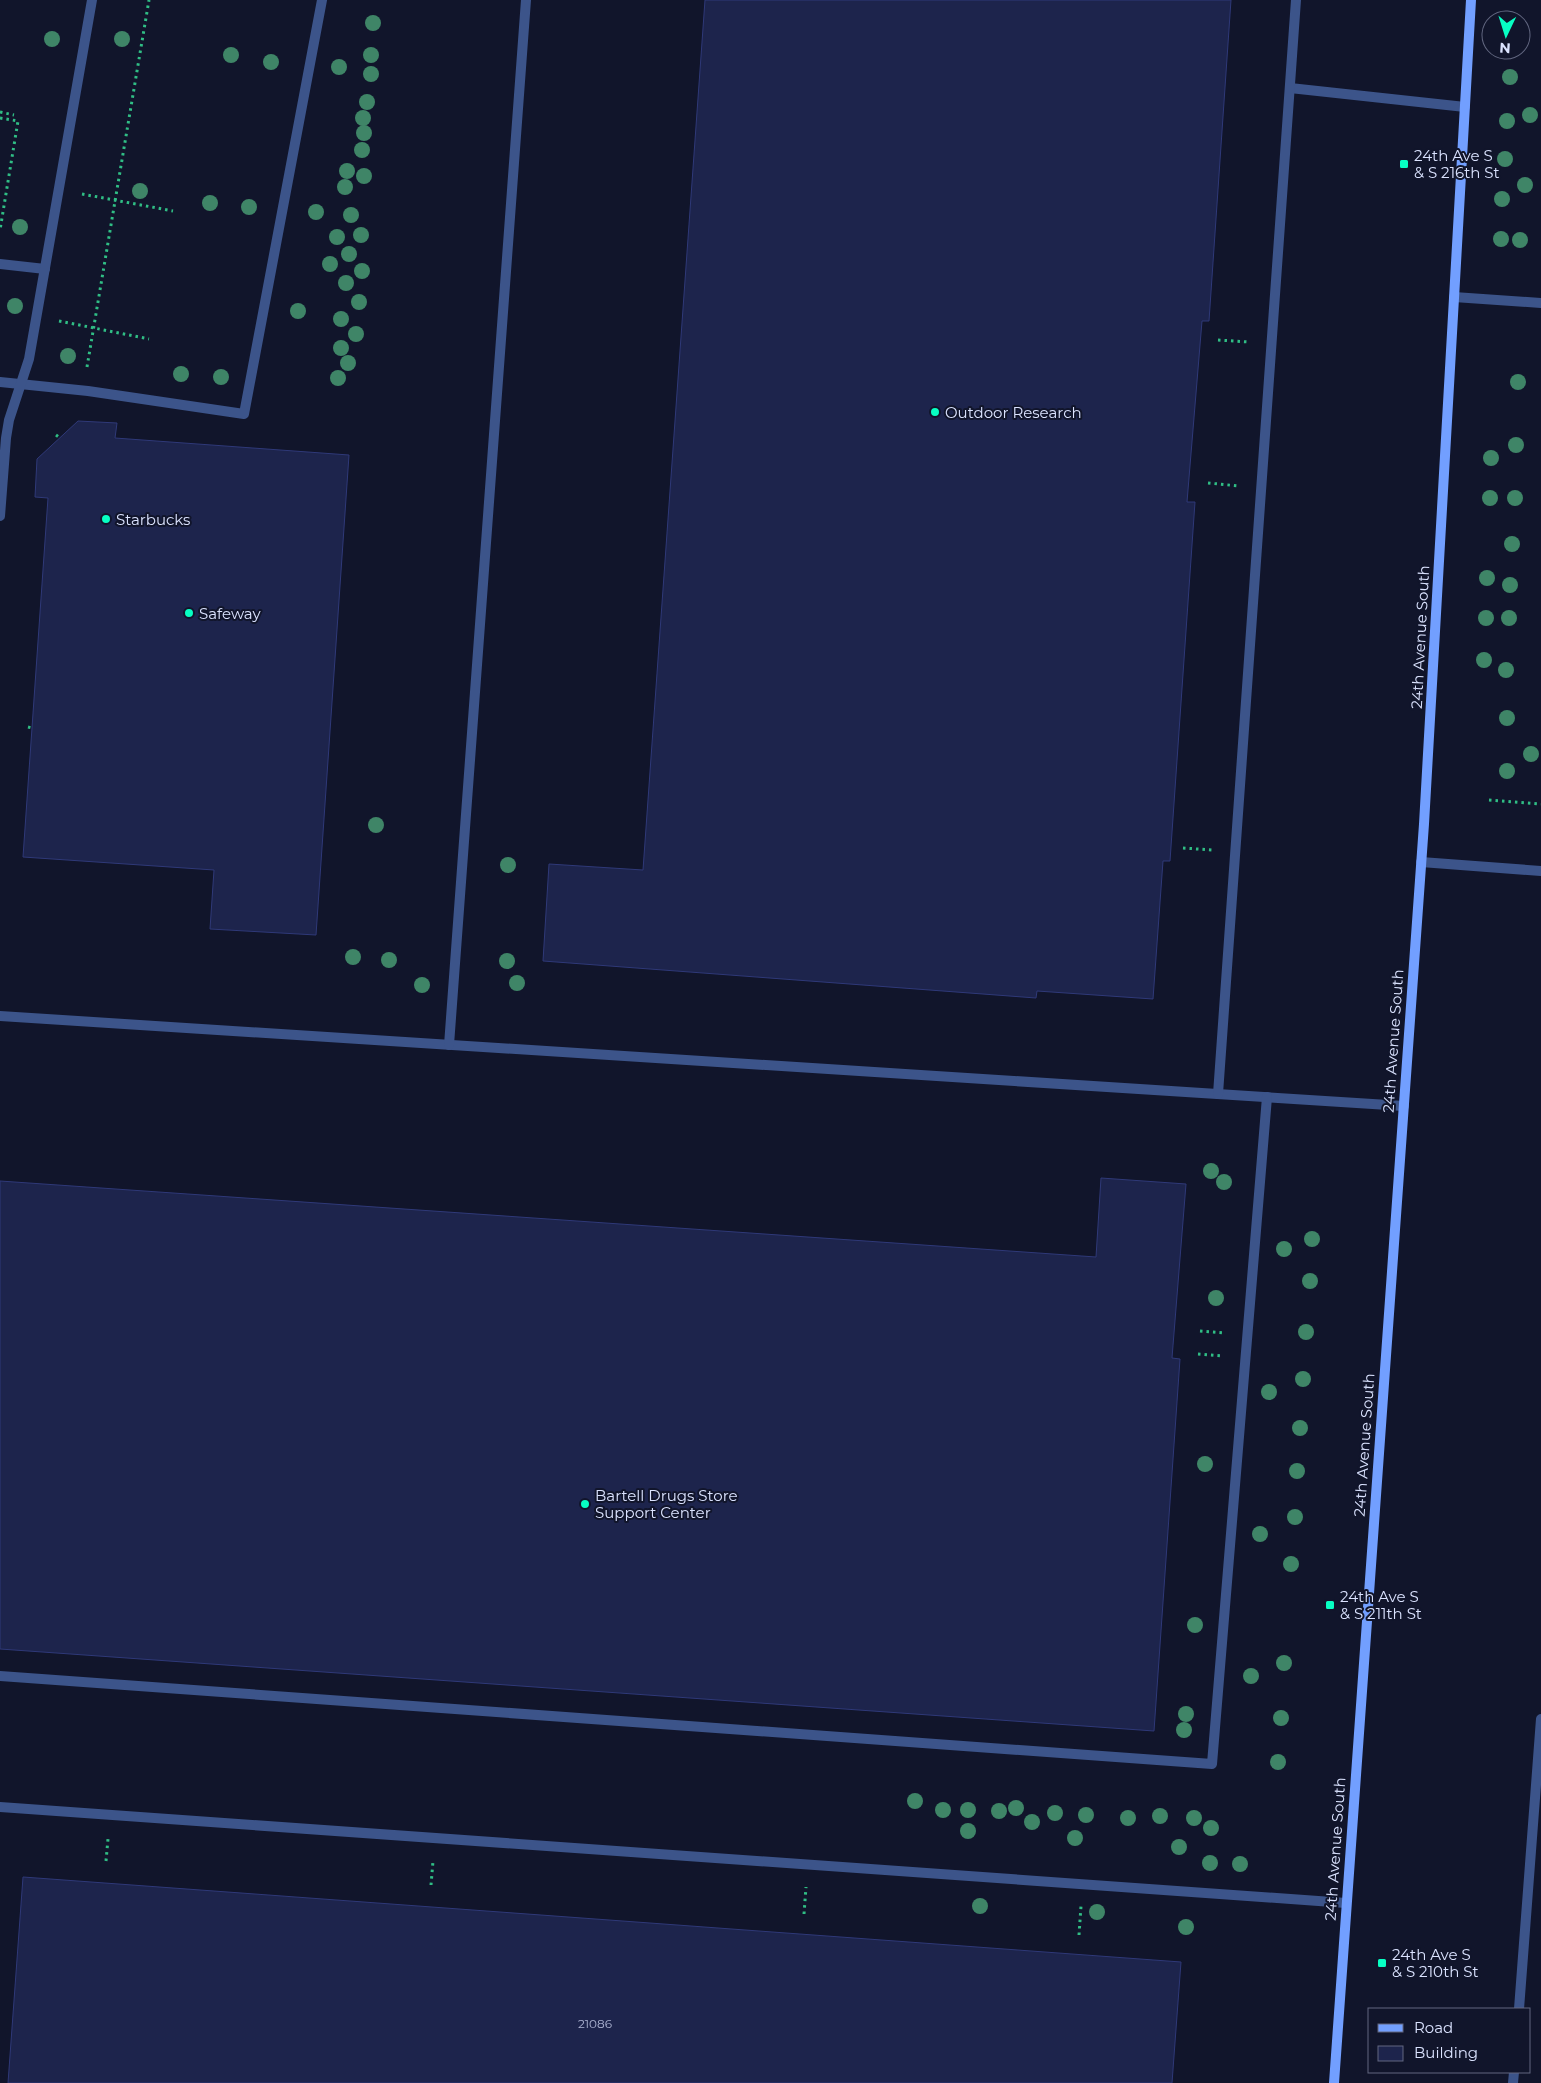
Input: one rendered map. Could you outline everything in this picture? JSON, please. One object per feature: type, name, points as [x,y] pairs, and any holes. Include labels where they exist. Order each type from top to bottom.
[{"type":"street","name":"24th Avenue South","points":[[1334,2083],[1421,862],[1471,0]]},
{"type":"lane","points":[[0,516],[6,438],[29,359],[92,0]]},
{"type":"lane","points":[[0,382],[20,386],[88,391],[244,414],[322,0]]},
{"type":"lane","points":[[449,1045],[526,0]]},
{"type":"lane","points":[[1218,1094],[1296,0]]},
{"type":"lane","points":[[1290,88],[1465,107]]},
{"type":"lane","points":[[0,264],[45,269]]},
{"type":"lane","points":[[1454,297],[1541,303]]},
{"type":"lane","points":[[1421,862],[1541,871]]},
{"type":"lane","points":[[0,1016],[1404,1106]]},
{"type":"lane","points":[[0,1676],[1212,1764],[1267,1097]]},
{"type":"lane","points":[[1519,2008],[1541,1720]]},
{"type":"lane","points":[[0,1807],[1346,1903]]},
{"type":"path","points":[[86,369],[149,0]]},
{"type":"path","points":[[0,112],[14,115]]},
{"type":"path","points":[[0,118],[18,121],[0,230]]},
{"type":"path","points":[[81,194],[173,211]]},
{"type":"path","points":[[58,321],[149,338]]},
{"type":"path","points":[[1218,340],[1255,343]]},
{"type":"path","points":[[1208,483],[1244,486]]},
{"type":"path","points":[[1489,800],[1541,804]]},
{"type":"path","points":[[1183,848],[1220,850]]},
{"type":"path","points":[[1200,1331],[1230,1333]]},
{"type":"path","points":[[1198,1354],[1229,1356]]},
{"type":"path","points":[[106,1861],[108,1832]]},
{"type":"path","points":[[431,1885],[434,1856]]},
{"type":"path","points":[[804,1914],[806,1885]]},
{"type":"path","points":[[1078,1935],[1081,1906]]},
{"type":"building","name":"Outdoor Research","points":[[705,0],[1231,0],[1209,321],[1202,321],[1187,502],[1195,502],[1170,861],[1163,861],[1153,999],[1037,991],[1036,998],[543,961],[549,864],[643,870]]},
{"type":"building","name":"Safeway","points":[[78,421],[117,423],[115,438],[349,455],[316,935],[210,929],[214,870],[23,857],[48,498],[35,497],[37,459]]},
{"type":"building","name":"Bartell Drugs Store Support Center","points":[[1101,1178],[1186,1184],[1172,1358],[1180,1359],[1154,1731],[0,1649],[0,1181],[1096,1257]]},
{"type":"building","points":[[23,1877],[1181,1962],[1172,2083],[8,2083]]},
{"type":"place","name":"24th Ave S & S 216th St","points":[[1404,164]]},
{"type":"place","name":"Outdoor Research","points":[[935,412]]},
{"type":"place","name":"Starbucks","points":[[106,519]]},
{"type":"place","name":"Safeway","points":[[189,613]]},
{"type":"place","name":"Bartell Drugs Store Support Center","points":[[585,1504]]},
{"type":"place","name":"24th Ave S & S 211th St","points":[[1330,1605]]},
{"type":"place","name":"24th Ave S & S 210th St","points":[[1382,1963]]}]
